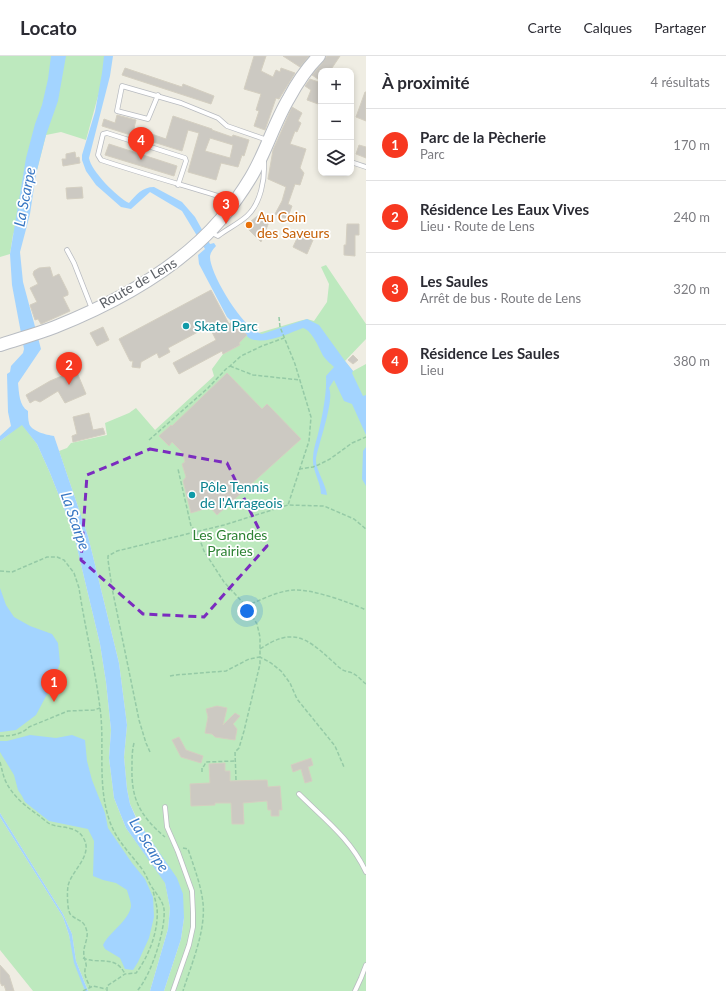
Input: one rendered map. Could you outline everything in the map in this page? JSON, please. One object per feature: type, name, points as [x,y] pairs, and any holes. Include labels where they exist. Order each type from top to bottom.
[{"type":"main road","name":"Route de Lens","points":[[0,345],[55,327],[113,300],[159,273],[208,236],[234,202],[263,154],[289,98],[301,79],[319,56]]},
{"type":"lane","points":[[158,95],[148,119],[117,110],[122,86],[158,95],[181,103],[218,118],[227,126],[269,141]]},
{"type":"lane","points":[[178,185],[186,161],[185,158],[114,135],[107,133],[103,134],[98,155],[101,160],[178,185],[234,202]]},
{"type":"lane","points":[[208,236],[242,220],[254,207],[263,183],[263,154]]},
{"type":"lane","points":[[354,163],[366,167]]},
{"type":"lane","points":[[67,250],[74,263],[92,310]]},
{"type":"lane","points":[[299,794],[325,818],[351,846],[361,860],[366,872]]},
{"type":"lane","points":[[165,807],[167,827],[192,891],[193,913],[193,927],[189,945],[173,991]]},
{"type":"lane","points":[[355,991],[366,965]]},
{"type":"path","points":[[279,317],[280,327],[296,364],[311,416],[309,441],[288,505]]},
{"type":"path","points":[[149,440],[208,388],[241,356],[284,338]]},
{"type":"path","points":[[230,366],[253,375],[300,380]]},
{"type":"path","points":[[299,469],[318,465],[330,459],[352,443],[366,437]]},
{"type":"path","points":[[178,470],[191,526],[197,532],[204,551],[224,582],[246,606],[257,624],[260,664],[244,731],[239,748],[235,752],[236,780]]},
{"type":"path","points":[[150,752],[139,720],[112,588],[108,556],[117,551],[197,532],[288,505],[324,506],[354,519],[366,529]]},
{"type":"path","points":[[0,571],[12,572],[47,556],[64,560],[74,573],[79,588],[100,708],[103,785],[109,819],[118,837],[142,870],[163,906],[164,916],[160,938],[150,968],[143,984],[137,991]]},
{"type":"path","points":[[246,606],[294,590],[324,595],[366,610]]},
{"type":"path","points":[[260,649],[281,637],[290,636],[301,638],[316,647],[341,670],[354,674],[366,684]]},
{"type":"path","points":[[170,676],[226,671],[249,659],[260,657],[271,663],[290,683],[297,699],[335,746],[344,767]]},
{"type":"path","points":[[0,736],[18,733],[28,727],[68,711],[94,710],[100,708]]},
{"type":"path","points":[[134,743],[132,750],[131,777],[136,800],[141,813],[175,845]]},
{"type":"path","points":[[202,772],[202,767],[206,762],[235,761]]},
{"type":"path","points":[[0,762],[6,782],[19,801],[50,824],[75,829],[85,839],[86,848],[83,857],[70,880],[68,887],[68,911],[71,916],[85,925],[88,935],[83,958],[86,966],[85,970],[89,988]]},
{"type":"path","points":[[83,991],[93,986],[99,986],[107,990],[107,986],[125,974],[136,973],[144,962],[155,930],[157,910],[153,889]]},
{"type":"path","points":[[83,958],[89,961],[114,962],[122,968],[125,974]]},
{"type":"highlighted area","points":[[150,449],[227,463],[267,546],[204,617],[143,614],[81,560],[87,475]]},
{"type":"green space","points":[[0,56],[109,56],[86,140],[61,132],[46,135],[36,174],[13,235],[10,254],[0,257]]},
{"type":"green space","name":"Les Grandes Prairies","points":[[326,265],[366,324],[366,339],[345,361],[353,371],[366,364],[366,991],[164,991],[181,939],[184,918],[130,804],[124,757],[127,725],[119,663],[88,536],[59,451],[67,448],[71,443],[107,435],[105,423],[129,413],[136,408],[155,430],[214,376],[212,369],[223,354],[240,345],[239,343],[247,335],[250,338],[251,335],[299,321],[307,319],[314,321],[327,302],[329,284],[321,267]]},
{"type":"green space","points":[[22,424],[37,444],[73,531],[100,644],[106,682],[111,730],[109,758],[114,798],[126,828],[165,882],[170,908],[168,929],[150,991],[88,991],[76,961],[72,934],[63,914],[0,813],[0,441]]},
{"type":"green space","points":[[0,817],[63,917],[85,991],[33,991],[0,950]]},
{"type":"water","name":"La Scarpe","points":[[51,56],[66,56],[58,101],[46,135],[36,174],[30,214],[20,252],[23,282],[41,349],[18,383],[21,402],[28,411],[30,426],[39,432],[54,436],[88,536],[119,663],[127,725],[124,757],[130,804],[137,820],[177,878],[183,894],[184,918],[181,939],[164,991],[150,991],[168,929],[170,908],[165,883],[126,828],[114,798],[109,758],[111,730],[106,682],[100,644],[73,531],[37,444],[22,425],[0,441],[0,436],[11,426],[8,412],[7,374],[10,372],[11,366],[23,353],[24,349],[12,285],[10,254],[26,158],[35,124],[42,105],[48,79]]},
{"type":"water","points":[[104,56],[113,56],[110,76],[89,158],[94,170],[112,190],[129,203],[137,194],[150,187],[154,187],[182,202],[195,217],[210,244],[214,243],[216,246],[210,257],[211,265],[229,301],[246,323],[255,331],[262,334],[307,319],[319,325],[353,371],[352,373],[363,396],[366,395],[366,435],[352,404],[344,401],[334,380],[329,388],[330,402],[316,459],[317,467],[327,495],[321,494],[320,485],[313,463],[313,455],[324,405],[326,376],[334,367],[324,357],[313,336],[303,328],[269,340],[262,341],[249,338],[227,317],[199,264],[198,255],[205,249],[182,211],[150,192],[131,209],[121,207],[96,185],[86,171],[82,160],[82,155],[95,112]]},
{"type":"water","points":[[366,447],[366,486],[362,479],[363,451]]},
{"type":"water","points":[[0,588],[6,605],[14,617],[30,626],[52,634],[58,643],[60,663],[53,683],[36,715],[16,730],[1,732],[0,732]]},
{"type":"water","points":[[30,735],[56,738],[72,735],[85,740],[87,761],[92,780],[105,813],[108,828],[145,879],[153,897],[154,917],[149,938],[133,970],[125,969],[120,958],[105,949],[103,945],[127,917],[131,904],[127,890],[116,883],[93,876],[94,841],[88,829],[49,821],[25,802],[18,790],[14,775],[0,752],[0,741],[7,741]]},
{"type":"water","points":[[0,813],[63,914],[72,934],[76,961],[88,991],[85,991],[74,963],[69,935],[63,917],[0,817]]},
{"type":"building","points":[[254,56],[266,56],[261,71],[273,77],[276,70],[280,72],[281,68],[295,73],[279,99],[276,98],[265,130],[254,126],[259,111],[256,110],[261,94],[244,89]]},
{"type":"building","points":[[283,56],[309,56],[300,67]]},
{"type":"building","points":[[327,56],[340,56],[332,68],[318,68]]},
{"type":"building","points":[[125,68],[182,87],[183,84],[214,96],[211,104],[122,75]]},
{"type":"building","points":[[318,68],[318,79],[312,75]]},
{"type":"building","points":[[310,79],[318,82],[318,104],[307,100],[311,90],[305,86]]},
{"type":"building","points":[[366,92],[366,121],[356,117]]},
{"type":"building","points":[[292,107],[302,113],[298,121],[301,123],[297,132],[295,131],[290,144],[306,149],[300,168],[304,173],[300,185],[295,184],[288,204],[292,206],[287,219],[275,214],[282,201],[286,187],[268,179],[273,150]]},
{"type":"building","points":[[117,115],[136,120],[134,128],[166,139],[173,116],[232,137],[233,135],[249,140],[244,156],[242,155],[238,167],[221,163],[216,180],[188,172],[199,133],[188,130],[182,151],[102,126],[104,119],[115,123]],"holes":[[[210,138],[233,145],[230,158],[205,151]]]},
{"type":"building","points":[[109,144],[177,166],[174,176],[105,155]]},
{"type":"building","points":[[359,145],[366,147],[366,158],[356,154]]},
{"type":"building","points":[[75,152],[76,158],[79,157],[80,163],[63,166],[62,159],[66,159],[66,154]]},
{"type":"building","points":[[82,187],[83,198],[67,199],[66,188]]},
{"type":"building","points":[[261,213],[271,217],[261,242],[245,226]]},
{"type":"building","points":[[347,224],[359,224],[359,235],[355,235],[355,256],[344,255]]},
{"type":"building","points":[[299,234],[313,240],[307,254],[293,247]]},
{"type":"building","points":[[50,267],[53,277],[59,274],[68,292],[68,295],[63,297],[70,311],[41,324],[38,319],[35,320],[30,305],[37,302],[30,288],[38,284],[33,274],[34,271],[39,268]]},
{"type":"building","name":"Skate Parc","points":[[211,290],[229,324],[232,322],[247,335],[239,343],[240,345],[223,354],[222,351],[179,374],[173,363],[216,340],[209,326],[168,348],[170,352],[159,358],[157,353],[141,362],[140,368],[132,367],[133,361],[130,361],[119,339]]},
{"type":"building","points":[[103,327],[109,340],[97,346],[90,333]]},
{"type":"building","points":[[353,355],[358,360],[353,364],[348,360]]},
{"type":"building","points":[[76,370],[86,394],[65,403],[58,391],[40,402],[35,400],[30,403],[26,395],[50,381]]},
{"type":"building","points":[[227,373],[262,409],[267,404],[301,439],[217,515],[210,507],[191,513],[183,481],[186,477],[182,464],[185,462],[183,453],[172,442],[169,446],[159,436],[171,425],[172,426]]},
{"type":"building","points":[[89,413],[93,430],[103,428],[105,434],[73,442],[72,436],[77,434],[73,417]]},
{"type":"building","points":[[217,706],[227,708],[223,725],[235,713],[240,716],[233,724],[237,729],[235,740],[215,737],[212,734],[205,733],[208,717],[206,709]]},
{"type":"building","points":[[179,737],[186,750],[203,756],[201,763],[181,757],[172,740]]},
{"type":"building","points":[[311,758],[313,765],[308,767],[312,781],[305,783],[301,769],[293,772],[291,765]]},
{"type":"building","points":[[225,763],[225,771],[230,771],[230,781],[267,780],[268,787],[280,786],[282,810],[279,810],[279,816],[271,816],[271,810],[268,810],[267,801],[243,803],[244,824],[232,824],[231,803],[191,806],[190,784],[210,783],[209,764]]},
{"type":"building","points":[[0,965],[9,975],[14,991],[6,991],[4,985],[2,986],[0,982]]},
{"type":"place","name":"Résidence Les Saules","points":[[141,160]]},
{"type":"place","name":"Les Saules","points":[[226,224]]},
{"type":"place","name":"Au Coin des Saveurs","points":[[249,225]]},
{"type":"place","name":"Skate Parc","points":[[186,326]]},
{"type":"place","name":"Résidence Les Eaux Vives","points":[[69,385]]},
{"type":"place","name":"Pôle Tennis de l'Arrageois","points":[[192,495]]},
{"type":"place","name":"Parc de la Pècherie","points":[[54,702]]}]
